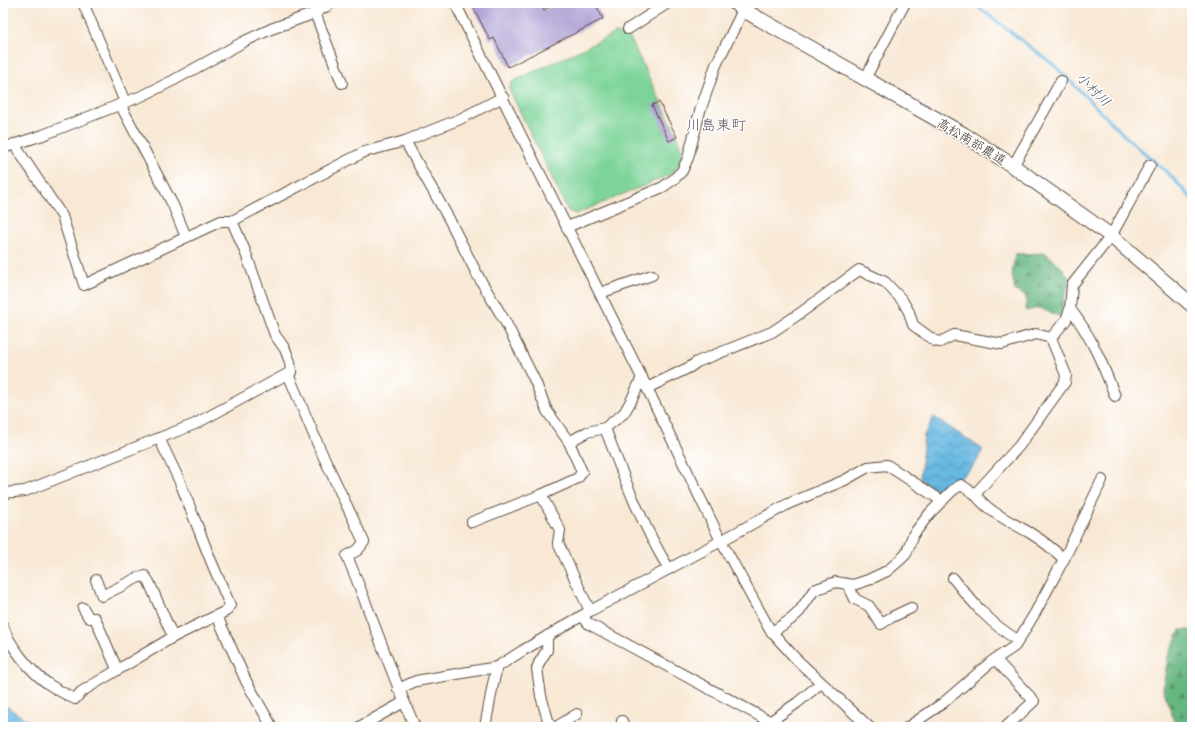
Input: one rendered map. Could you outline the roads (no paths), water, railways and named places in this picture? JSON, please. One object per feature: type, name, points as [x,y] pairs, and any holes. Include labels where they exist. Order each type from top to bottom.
[{"type":"street","points":[[83,3],[122,103],[173,204],[186,237]]},
{"type":"street","points":[[332,3],[315,13],[271,29],[245,41],[174,80],[122,103],[44,135],[6,145],[62,216],[84,285],[221,221],[232,221],[364,152],[405,141],[460,119],[503,97]]},
{"type":"street","points":[[455,3],[647,388],[721,541],[772,632],[796,659],[869,727]]},
{"type":"street","points":[[628,29],[668,3]]},
{"type":"street","points":[[865,79],[905,3]]},
{"type":"street","points":[[567,227],[663,187],[682,171],[688,158],[700,111],[716,65],[742,5]]},
{"type":"street","name":"高松南部農道","points":[[742,5],[865,79],[962,134],[1013,166],[1111,236],[1192,305]]},
{"type":"street","points":[[315,13],[342,83]]},
{"type":"street","points":[[1013,166],[1061,81]]},
{"type":"street","points":[[405,141],[450,218],[478,276],[506,323],[535,381],[547,411],[569,442],[582,472],[578,478],[541,495],[472,522]]},
{"type":"street","points":[[1051,338],[1066,320],[1070,309],[1072,285],[1111,236],[1150,165]]},
{"type":"street","points":[[3,493],[25,490],[195,424],[291,372],[290,362],[285,349],[275,335],[245,252],[232,221]]},
{"type":"street","points":[[647,388],[690,367],[697,362],[772,332],[859,270],[885,282],[902,300],[909,312],[913,325],[935,342],[940,342],[954,335],[1002,344],[1036,334],[1051,338]]},
{"type":"street","points":[[600,293],[652,275]]},
{"type":"street","points":[[1070,309],[1081,323],[1096,349],[1115,396]]},
{"type":"street","points":[[975,494],[1019,446],[1065,382],[1066,375],[1051,338]]},
{"type":"street","points":[[288,374],[318,447],[364,542],[358,550],[347,556],[414,727]]},
{"type":"street","points":[[569,442],[587,432],[605,428],[624,413],[642,378]]},
{"type":"street","points":[[605,428],[618,465],[652,539],[669,569]]},
{"type":"street","points":[[3,626],[7,637],[26,663],[46,683],[74,699],[81,692],[173,637],[201,622],[226,612],[230,605],[180,482],[160,438]]},
{"type":"street","points":[[398,689],[416,681],[498,667],[547,636],[586,614],[788,504],[846,480],[868,467],[887,465],[942,501]]},
{"type":"street","points":[[908,727],[943,703],[995,659],[1015,646],[1035,613],[1064,559],[1102,480]]},
{"type":"street","points":[[772,632],[799,612],[814,590],[836,582],[853,585],[868,580],[887,570],[900,560],[906,554],[913,535],[930,513],[953,490],[961,485],[975,494],[982,504],[1051,547],[1064,559]]},
{"type":"street","points":[[541,495],[560,530],[558,543],[589,624],[766,724],[797,703],[821,683]]},
{"type":"street","points":[[96,580],[102,596],[137,578],[145,576],[173,637]]},
{"type":"street","points":[[953,578],[975,605],[990,620],[1006,633],[1018,640]]},
{"type":"street","points":[[848,585],[855,599],[869,606],[881,624],[911,608]]},
{"type":"street","points":[[82,608],[89,618],[95,618],[118,669]]},
{"type":"street","points":[[217,616],[246,681],[272,727]]},
{"type":"street","points":[[547,636],[547,650],[537,669],[541,696],[550,727]]},
{"type":"street","points":[[995,659],[1034,701],[1006,727]]},
{"type":"street","points":[[485,727],[493,684],[498,667]]},
{"type":"street","points":[[359,727],[404,702]]},
{"type":"street","points":[[556,727],[577,714]]},
{"type":"water","points":[[934,417],[982,449],[981,454],[973,466],[940,494],[920,479],[924,435]]},
{"type":"water","points":[[3,704],[37,727],[3,727]]},
{"type":"waterway","name":"小村川","points":[[973,3],[1055,66],[1126,137],[1171,176],[1192,199]]},
{"type":"district","name":"川島東町","points":[[716,124]]}]
